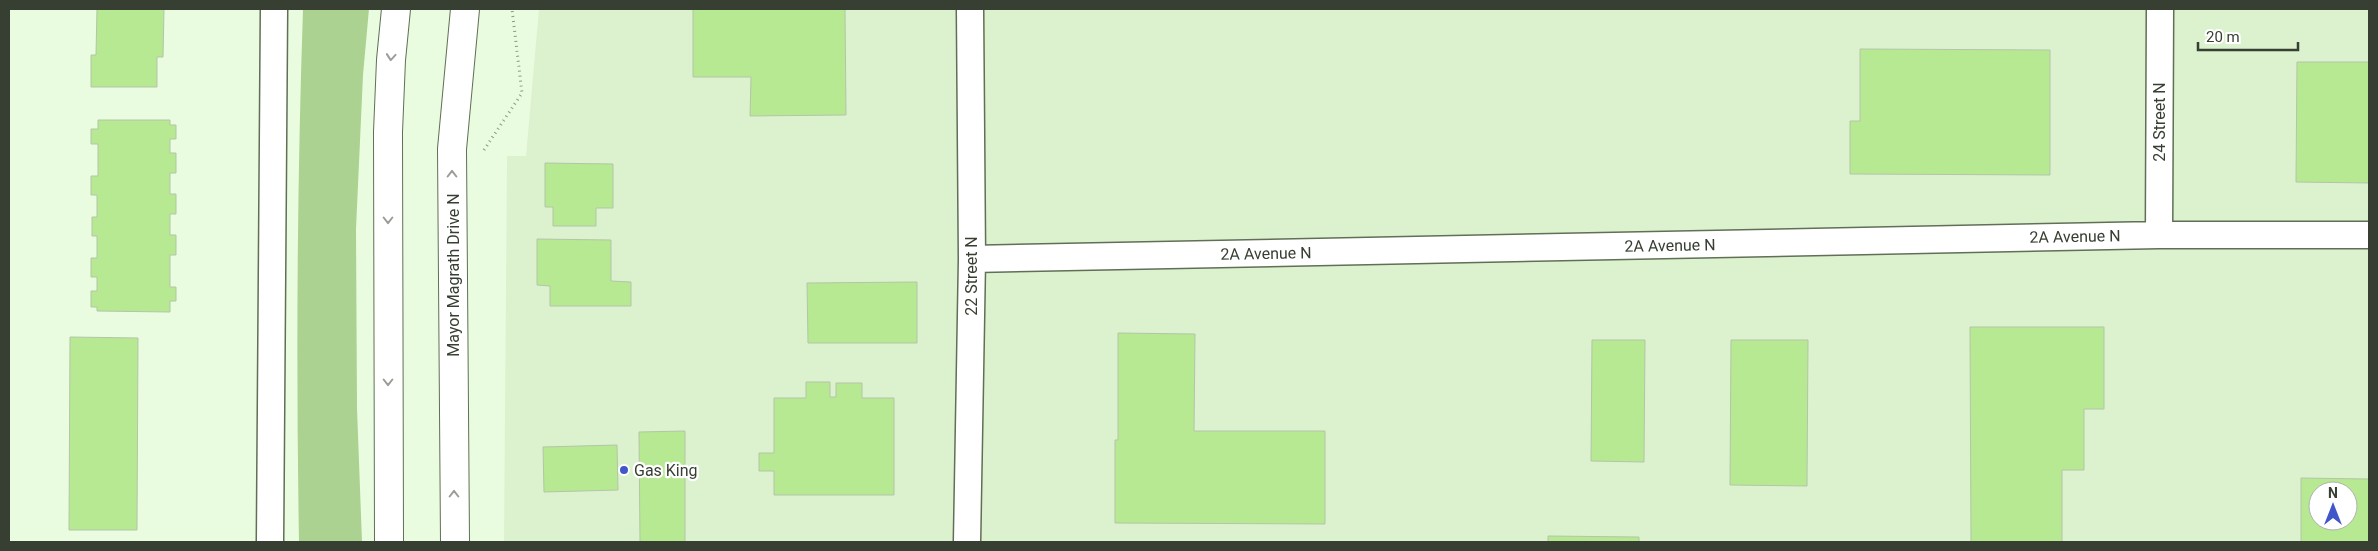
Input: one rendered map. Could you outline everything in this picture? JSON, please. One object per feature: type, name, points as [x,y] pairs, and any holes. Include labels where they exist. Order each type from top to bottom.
[{"type":"main road","points":[[389,542],[388,132],[391,60],[396,9]]},
{"type":"main road","name":"Mayor Magrath Drive N","points":[[455,542],[452,150],[465,9]]},
{"type":"street","points":[[270,542],[274,9]]},
{"type":"street","name":"22 Street N","points":[[967,542],[972,259],[970,9]]},
{"type":"street","name":"24 Street N","points":[[2159,235],[2160,9]]},
{"type":"street","name":"2A Avenue N","points":[[972,259],[2159,235],[2369,235]]},
{"type":"path","points":[[483,151],[522,93],[512,9]]},
{"type":"shaded area","points":[[539,9],[2369,9],[2369,542],[504,542],[507,156],[526,156]]},
{"type":"green space","points":[[303,9],[369,9],[363,75],[356,229],[357,408],[362,542],[299,542],[299,142]]},
{"type":"building","points":[[97,9],[164,9],[163,57],[157,57],[157,87],[91,87],[91,55],[96,55]]},
{"type":"building","points":[[693,9],[845,9],[846,115],[750,116],[751,77],[693,77]]},
{"type":"building","points":[[1860,49],[2050,50],[2050,175],[1850,174],[1850,121],[1860,121]]},
{"type":"building","points":[[2297,62],[2369,62],[2369,183],[2296,182]]},
{"type":"building","points":[[98,120],[170,120],[170,125],[176,125],[176,139],[170,139],[170,153],[176,153],[176,173],[170,173],[170,194],[176,194],[176,214],[170,214],[170,235],[176,235],[176,255],[170,255],[170,287],[176,287],[176,301],[170,301],[170,312],[97,311],[97,307],[91,307],[91,291],[97,291],[97,277],[91,277],[91,258],[97,258],[97,236],[92,236],[92,217],[97,217],[97,195],[91,195],[91,176],[98,176],[98,144],[91,144],[91,129],[98,129]]},
{"type":"building","points":[[545,163],[613,164],[613,208],[596,208],[596,226],[553,226],[553,207],[545,207]]},
{"type":"building","points":[[537,239],[611,240],[611,281],[631,282],[631,306],[550,306],[550,286],[537,285]]},
{"type":"building","points":[[917,282],[917,343],[808,343],[807,283]]},
{"type":"building","points":[[1970,327],[2104,327],[2104,409],[2084,409],[2084,470],[2062,470],[2062,542],[1971,542]]},
{"type":"building","points":[[1118,333],[1195,334],[1194,431],[1325,431],[1325,524],[1115,523],[1115,440],[1118,440]]},
{"type":"building","points":[[70,337],[138,338],[137,530],[69,530]]},
{"type":"building","points":[[1592,340],[1645,340],[1644,462],[1591,461]]},
{"type":"building","points":[[1731,340],[1808,340],[1807,486],[1730,485]]},
{"type":"building","points":[[806,382],[830,382],[830,397],[836,397],[836,383],[862,383],[862,398],[894,398],[894,495],[774,495],[774,471],[759,471],[759,453],[774,453],[774,398],[806,398]]},
{"type":"building","points":[[685,431],[685,542],[640,542],[639,432]]},
{"type":"building","points":[[617,445],[618,490],[544,492],[543,447]]},
{"type":"building","points":[[2301,478],[2369,479],[2369,542],[2301,542]]},
{"type":"building","points":[[1548,536],[1639,537],[1639,542],[1548,542]]},
{"type":"place","name":"Gas King","points":[[624,470]]}]
